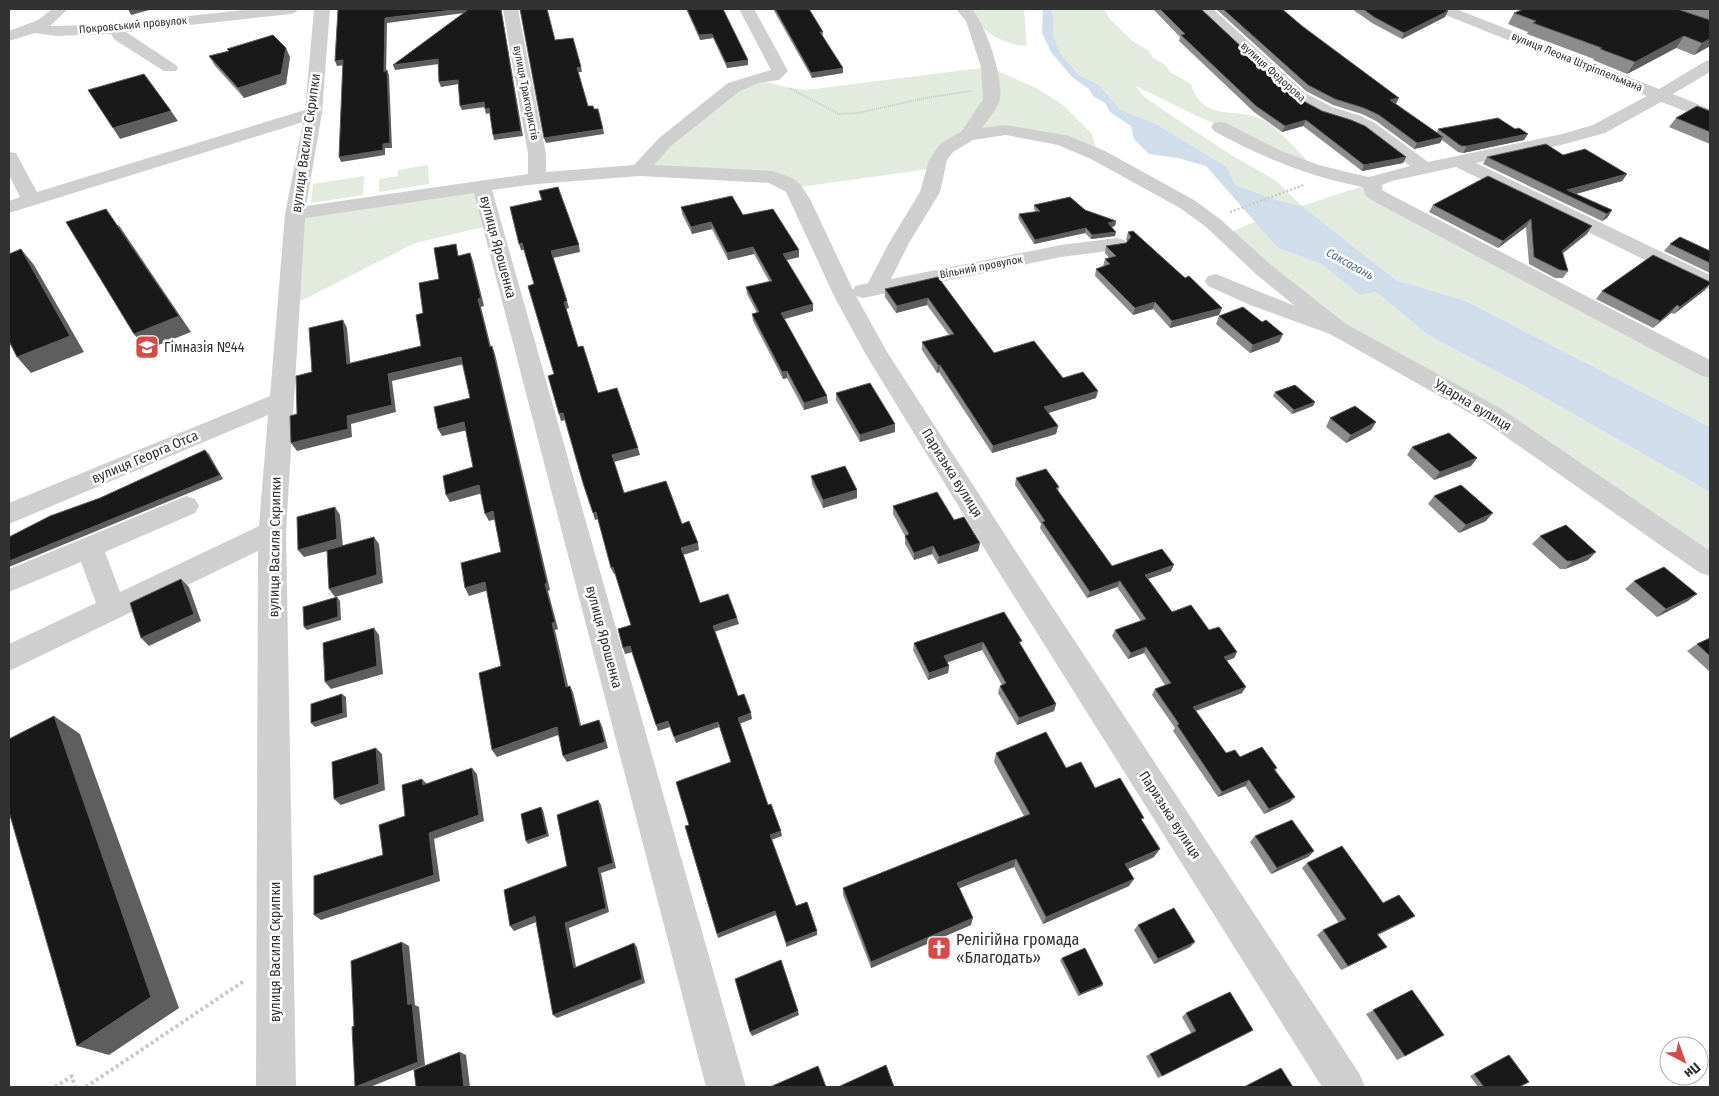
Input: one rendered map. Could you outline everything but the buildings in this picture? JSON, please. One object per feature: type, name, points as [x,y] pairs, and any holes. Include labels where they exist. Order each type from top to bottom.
[{"type":"street","points":[[9,36],[52,20],[60,9]]},
{"type":"street","name":"Покровський провулок","points":[[33,28],[56,31],[115,29],[291,9]]},
{"type":"street","name":"вулиця Василя Скрипки","points":[[276,1087],[272,532],[295,214],[313,113],[322,9]]},
{"type":"street","name":"вулиця Трактористів","points":[[510,9],[537,154],[536,178]]},
{"type":"street","points":[[640,170],[673,136],[734,88],[754,79],[773,76],[780,71],[747,9]]},
{"type":"street","points":[[964,9],[973,20],[989,67],[992,99],[968,135]]},
{"type":"street","name":"вулиця Федорова","points":[[1204,9],[1298,97],[1320,108],[1369,127],[1426,169]]},
{"type":"street","name":"вулиця Леона Штріппельмана","points":[[1443,9],[1710,115]]},
{"type":"street","points":[[115,29],[121,37],[170,68]]},
{"type":"street","points":[[1220,127],[1261,149],[1304,166],[1330,175],[1372,183],[1387,176],[1565,139],[1599,129],[1710,65]]},
{"type":"street","points":[[9,207],[313,113]]},
{"type":"street","points":[[876,288],[899,243],[930,192],[938,160],[946,148],[968,135],[1006,130],[1063,140],[1098,155],[1187,204],[1264,270],[1338,329]]},
{"type":"street","points":[[9,157],[31,200]]},
{"type":"street","points":[[1460,162],[1710,283]]},
{"type":"street","name":"Паризька вулиця","points":[[295,214],[482,188],[536,178],[640,170],[772,177],[785,182],[800,199],[845,296],[876,353],[1005,558],[1345,1087]]},
{"type":"street","points":[[1372,183],[1372,192],[1384,199],[1710,370]]},
{"type":"street","name":"вулиця Ярошенка","points":[[482,188],[726,1087]]},
{"type":"street","name":"Вільний провулок","points":[[845,296],[876,288],[1061,251],[1117,244]]},
{"type":"street","name":"Ударна вулиця","points":[[1216,281],[1258,300],[1338,329],[1491,414],[1710,565]]},
{"type":"street","name":"вулиця Георга Отса","points":[[9,514],[282,400]]},
{"type":"street","points":[[9,581],[186,506]]},
{"type":"street","points":[[9,658],[272,532]]},
{"type":"street","points":[[89,547],[112,608]]},
{"type":"path","points":[[754,79],[790,88],[839,114],[858,113],[964,91],[991,92]]},
{"type":"path","points":[[1234,210],[1289,190]]},
{"type":"path","points":[[86,1087],[276,960]]},
{"type":"path","points":[[56,1087],[72,1076],[75,1087]]},
{"type":"shaded area","points":[[964,9],[1024,9],[1027,46],[1008,43],[992,35]]},
{"type":"shaded area","points":[[1051,9],[1104,9],[1109,18],[1131,40],[1149,51],[1153,58],[1164,64],[1170,72],[1191,84],[1197,97],[1204,105],[1213,110],[1255,116],[1271,125],[1315,169],[1136,86],[1143,96],[1175,118],[1233,156],[1275,180],[1302,206],[1277,200],[1235,185],[1227,167],[1156,124],[1121,110],[1099,85],[1079,75],[1060,53],[1053,34],[1054,20]]},
{"type":"shaded area","points":[[989,67],[1038,89],[1063,105],[1092,134],[1098,155],[1006,130],[968,135],[936,168],[793,188],[785,182],[640,170],[754,79],[806,90]]},
{"type":"shaded area","points":[[428,165],[429,184],[379,192],[379,179],[398,176],[398,170]]},
{"type":"shaded area","points":[[364,176],[363,195],[311,203],[313,184]]},
{"type":"shaded area","points":[[1372,183],[1373,192],[1710,370],[1710,427],[1466,301],[1396,280],[1302,206]]},
{"type":"shaded area","points":[[482,188],[492,225],[415,243],[289,307],[295,214]]},
{"type":"shaded area","points":[[1256,221],[1278,248],[1321,264],[1360,295],[1376,292],[1428,335],[1528,388],[1710,492],[1710,565],[1491,414],[1338,329],[1225,235]]},
{"type":"water","name":"Саксагань","points":[[1043,9],[1051,9],[1054,20],[1053,34],[1060,53],[1079,75],[1099,85],[1121,110],[1156,124],[1227,167],[1235,185],[1277,200],[1302,206],[1396,280],[1466,301],[1710,427],[1710,492],[1528,388],[1428,335],[1376,292],[1360,295],[1321,264],[1278,248],[1206,166],[1178,158],[1149,154],[1134,139],[1131,126],[1110,112],[1105,103],[1093,96],[1089,89],[1072,77],[1051,52],[1042,33]]},
{"type":"place","name":"Гімназія №44","points":[[147,347]]},
{"type":"place","name":"Релігійна громада «Благодать»","points":[[939,948]]}]
